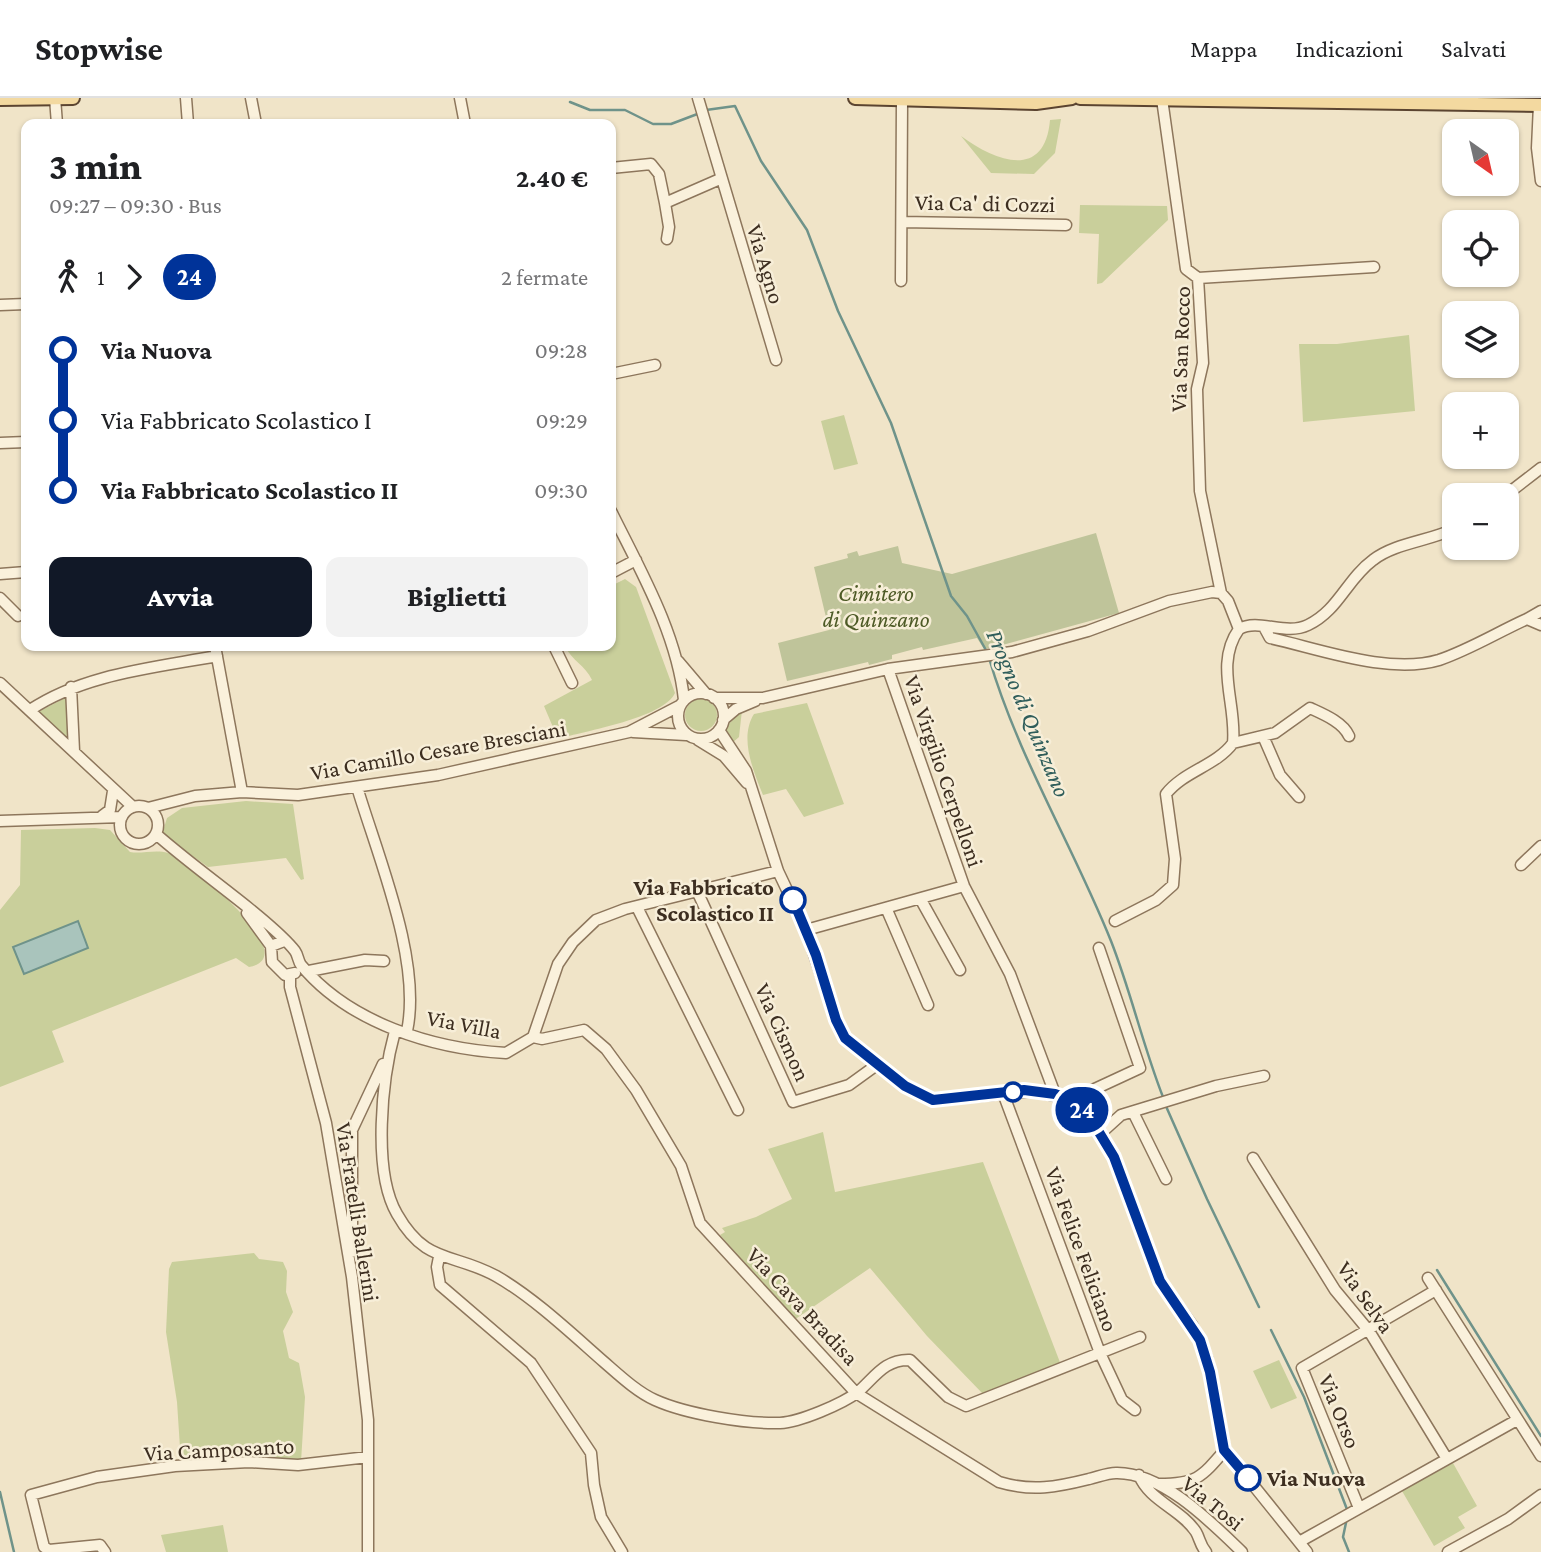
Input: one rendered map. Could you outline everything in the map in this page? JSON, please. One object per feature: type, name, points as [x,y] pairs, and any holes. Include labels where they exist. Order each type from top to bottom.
[{"type":"main road","points":[[0,99],[73,98]]},
{"type":"main road","points":[[855,98],[1036,103],[1072,98]]},
{"type":"main road","points":[[1080,98],[1255,98],[1540,105]]},
{"type":"street","points":[[55,98],[57,119]]},
{"type":"street","points":[[186,98],[188,119]]},
{"type":"street","points":[[251,98],[255,119]]},
{"type":"street","points":[[460,98],[464,119]]},
{"type":"street","points":[[1162,99],[1186,269],[1198,278]]},
{"type":"street","name":"Via Agno","points":[[698,100],[775,360]]},
{"type":"street","name":"Via Ca' di Cozzi","points":[[901,281],[902,101]]},
{"type":"street","points":[[1540,105],[1537,148],[1541,181]]},
{"type":"street","points":[[616,167],[641,163],[656,168],[669,227],[667,239]]},
{"type":"street","points":[[665,203],[720,179]]},
{"type":"street","name":"Via Ca' di Cozzi","points":[[902,222],[1066,225]]},
{"type":"street","name":"Via San Rocco","points":[[1239,629],[1228,601],[1221,593],[1200,491],[1197,389],[1203,363],[1198,278],[1374,267]]},
{"type":"street","points":[[0,305],[21,304]]},
{"type":"street","points":[[616,373],[655,365]]},
{"type":"street","points":[[0,443],[21,442]]},
{"type":"street","points":[[1519,485],[1541,468]]},
{"type":"street","points":[[616,521],[636,560],[674,655],[682,703],[678,723],[686,735],[724,756],[753,792]]},
{"type":"street","points":[[1233,743],[1235,725],[1226,670],[1229,649],[1239,629],[1253,625],[1284,630],[1307,626],[1335,606],[1358,572],[1373,559],[1442,534]]},
{"type":"street","points":[[616,570],[636,560]]},
{"type":"street","points":[[0,574],[21,572]]},
{"type":"street","points":[[698,740],[709,738],[736,709],[763,698],[888,669],[998,654],[1088,631],[1169,601],[1212,592],[1221,593]]},
{"type":"street","points":[[0,598],[18,617]]},
{"type":"street","points":[[1264,627],[1270,638],[1384,664],[1409,665],[1439,659],[1541,611]]},
{"type":"street","points":[[1527,619],[1541,625]]},
{"type":"street","points":[[30,710],[71,687],[216,651],[242,792]]},
{"type":"street","points":[[556,651],[572,683]]},
{"type":"street","points":[[674,655],[721,705],[721,725],[744,765],[778,870],[806,930],[836,1020],[845,1038],[905,1086],[933,1100],[1029,1090],[1055,1094],[1071,1100],[1091,1119],[1114,1157],[1160,1281],[1192,1325],[1207,1358],[1224,1450],[1307,1552]]},
{"type":"street","name":"Via Virgilio Cerpelloni","points":[[888,669],[964,886],[1010,974],[1055,1094]]},
{"type":"street","points":[[0,682],[122,800],[126,815],[122,834],[131,842],[143,844],[153,837],[157,818],[170,802]]},
{"type":"street","points":[[71,687],[74,751]]},
{"type":"street","points":[[682,703],[698,693],[763,698]]},
{"type":"street","name":"Via Camillo Cesare Bresciani","points":[[629,732],[682,703]]},
{"type":"street","points":[[1115,921],[1156,900],[1173,885],[1175,859],[1166,794],[1177,782],[1221,756],[1233,743],[1275,733],[1310,708],[1326,715],[1348,731],[1349,736]]},
{"type":"street","name":"Via Camillo Cesare Bresciani","points":[[148,808],[170,802],[242,792],[298,795],[357,788],[438,775],[629,732],[686,735]]},
{"type":"street","points":[[1263,737],[1280,775],[1299,797]]},
{"type":"street","points":[[357,788],[405,948],[412,995],[407,1031]]},
{"type":"street","points":[[96,817],[110,810],[113,790]]},
{"type":"street","points":[[0,821],[126,815],[148,808],[157,818]]},
{"type":"street","name":"Via Villa","points":[[153,837],[238,901],[284,941],[295,951],[299,963],[347,1007],[395,1031],[407,1031],[464,1047],[506,1054],[533,1037],[558,964],[573,942],[596,920],[637,906],[698,893],[778,870]]},
{"type":"street","points":[[1521,865],[1541,846]]},
{"type":"street","name":"Via Virgilio Cerpelloni","points":[[806,930],[879,908],[887,910],[964,886]]},
{"type":"street","name":"Via Cismon","points":[[698,893],[793,1102],[849,1085],[878,1064]]},
{"type":"street","points":[[921,900],[960,970]]},
{"type":"street","name":"Via Villa","points":[[238,901],[271,946],[276,969],[290,976]]},
{"type":"street","points":[[637,906],[738,1110]]},
{"type":"street","points":[[887,910],[928,1005]]},
{"type":"street","points":[[271,946],[284,941]]},
{"type":"street","points":[[1071,1100],[1140,1068],[1099,948]]},
{"type":"street","points":[[309,971],[365,960],[384,961]]},
{"type":"street","points":[[290,976],[298,970],[299,963]]},
{"type":"street","name":"Via Fratelli Ballerini","points":[[290,976],[290,987],[326,1123],[352,1277],[368,1420],[368,1552]]},
{"type":"street","name":"Via Cava Bradisa","points":[[533,1037],[542,1039],[584,1030],[606,1049],[636,1090],[681,1166],[700,1223],[856,1393],[999,1482],[1016,1487],[1038,1490],[1115,1472],[1139,1475]]},
{"type":"street","points":[[395,1031],[385,1073],[384,1180],[396,1212],[415,1239],[439,1257],[496,1276],[654,1400],[710,1414],[783,1423],[818,1412],[856,1393],[888,1363],[910,1360],[948,1396],[966,1406],[1140,1337]]},
{"type":"street","points":[[352,1277],[352,1130],[389,1052]]},
{"type":"street","points":[[1100,1134],[1121,1115],[1264,1076]]},
{"type":"street","name":"Via Felice Feliciano","points":[[1003,1093],[1100,1353],[1122,1400],[1135,1410]]},
{"type":"street","points":[[1133,1112],[1166,1179]]},
{"type":"street","name":"Via Selva","points":[[1253,1158],[1335,1290],[1369,1331],[1447,1459]]},
{"type":"street","points":[[439,1257],[437,1267],[440,1285],[531,1363],[591,1453],[601,1517],[622,1552]]},
{"type":"street","points":[[1428,1278],[1541,1456]]},
{"type":"street","points":[[1369,1331],[1437,1290]]},
{"type":"street","name":"Via Orso","points":[[1355,1510],[1302,1368],[1369,1331]]},
{"type":"street","points":[[1299,1542],[1517,1420]]},
{"type":"street","name":"Via Tosi","points":[[1159,1483],[1182,1484],[1196,1480],[1206,1473],[1224,1450]]},
{"type":"street","name":"Via Camposanto","points":[[105,1552],[100,1545],[49,1550],[44,1547],[31,1495],[97,1477],[175,1466],[260,1463],[298,1465],[368,1457]]},
{"type":"street","points":[[1139,1475],[1143,1487],[1195,1530],[1199,1545],[1206,1552]]},
{"type":"street","name":"Via Tosi","points":[[1139,1475],[1159,1483],[1212,1523],[1242,1552]]},
{"type":"street","points":[[1448,1552],[1508,1519],[1541,1495]]},
{"type":"green space","points":[[1061,119],[1055,153],[1034,174],[991,173],[961,136],[1003,158],[1029,158],[1039,151],[1046,139],[1050,120]]},
{"type":"green space","points":[[1080,205],[1167,206],[1168,220],[1102,283],[1097,284],[1099,234],[1079,233]]},
{"type":"green space","points":[[1409,335],[1415,411],[1303,422],[1299,344],[1337,344]]},
{"type":"green space","points":[[844,415],[858,464],[834,470],[821,421]]},
{"type":"green space","name":"Cimitero di Quinzano","points":[[1096,533],[1119,613],[995,647],[984,649],[977,638],[923,650],[922,647],[869,665],[868,662],[787,681],[778,643],[829,630],[814,567],[848,558],[847,554],[857,551],[859,556],[898,546],[902,563],[952,574]]},
{"type":"green space","points":[[625,579],[636,587],[675,693],[656,710],[604,728],[558,739],[544,706],[592,680],[568,651],[616,651],[616,584]]},
{"type":"green space","points":[[69,696],[71,743],[38,712]]},
{"type":"green space","points":[[701,699],[712,704],[717,715],[712,726],[701,731],[690,726],[685,715],[690,704]]},
{"type":"green space","points":[[807,703],[844,804],[804,817],[786,789],[763,795],[749,754],[748,733],[754,714]]},
{"type":"green space","points":[[742,710],[739,737],[731,744],[725,728]]},
{"type":"green space","points":[[246,801],[293,804],[304,879],[301,880],[286,858],[208,867],[162,834],[167,818],[182,808]]},
{"type":"green space","points":[[21,830],[110,830],[130,852],[168,853],[196,873],[217,890],[254,928],[263,946],[263,959],[249,967],[236,958],[52,1031],[64,1062],[0,1087],[0,910],[20,885]]},
{"type":"green space","points":[[823,1132],[835,1192],[983,1162],[1061,1365],[983,1394],[927,1336],[870,1268],[794,1320],[720,1235],[725,1232],[722,1228],[756,1217],[792,1199],[768,1149]]},
{"type":"green space","points":[[254,1253],[259,1259],[283,1262],[287,1271],[286,1292],[293,1312],[283,1331],[289,1358],[299,1363],[305,1397],[301,1462],[181,1463],[177,1402],[166,1332],[169,1269],[172,1262]]},
{"type":"green space","points":[[1279,1360],[1297,1398],[1271,1409],[1253,1371]]},
{"type":"green space","points":[[1453,1463],[1477,1506],[1458,1517],[1465,1528],[1434,1546],[1402,1491]]},
{"type":"green space","points":[[223,1525],[228,1552],[166,1552],[161,1535]]},
{"type":"water","points":[[78,921],[88,948],[24,974],[13,947]]},
{"type":"waterway","name":"Progno di Quinzano","points":[[570,102],[590,110],[625,110],[653,124],[671,124],[700,113]]},
{"type":"waterway","name":"Progno di Quinzano","points":[[706,110],[735,106],[761,161],[807,230],[838,311],[891,423],[951,596],[967,616],[987,652]]},
{"type":"waterway","name":"Progno di Quinzano","points":[[989,658],[1030,766],[1111,941],[1163,1097]]},
{"type":"waterway","name":"Progno di Quinzano","points":[[1165,1104],[1259,1307]]},
{"type":"waterway","points":[[1437,1270],[1541,1436]]},
{"type":"waterway","points":[[1271,1330],[1304,1397],[1348,1512]]},
{"type":"waterway","points":[[0,1492],[14,1552]]},
{"type":"waterway","points":[[1347,1518],[1343,1537],[1349,1552]]},
{"type":"bus line","name":"24","points":[[793,900],[816,955],[836,1020],[845,1038],[905,1086],[933,1100],[954,1100],[1024,1090],[1055,1094],[1071,1100],[1091,1119],[1114,1157],[1160,1281],[1200,1340],[1207,1358],[1224,1450],[1248,1478]]},
{"type":"place","name":"Via Fabbricato Scolastico II","points":[[793,900]]},
{"type":"place","name":"Via Nuova","points":[[1248,1478]]}]
